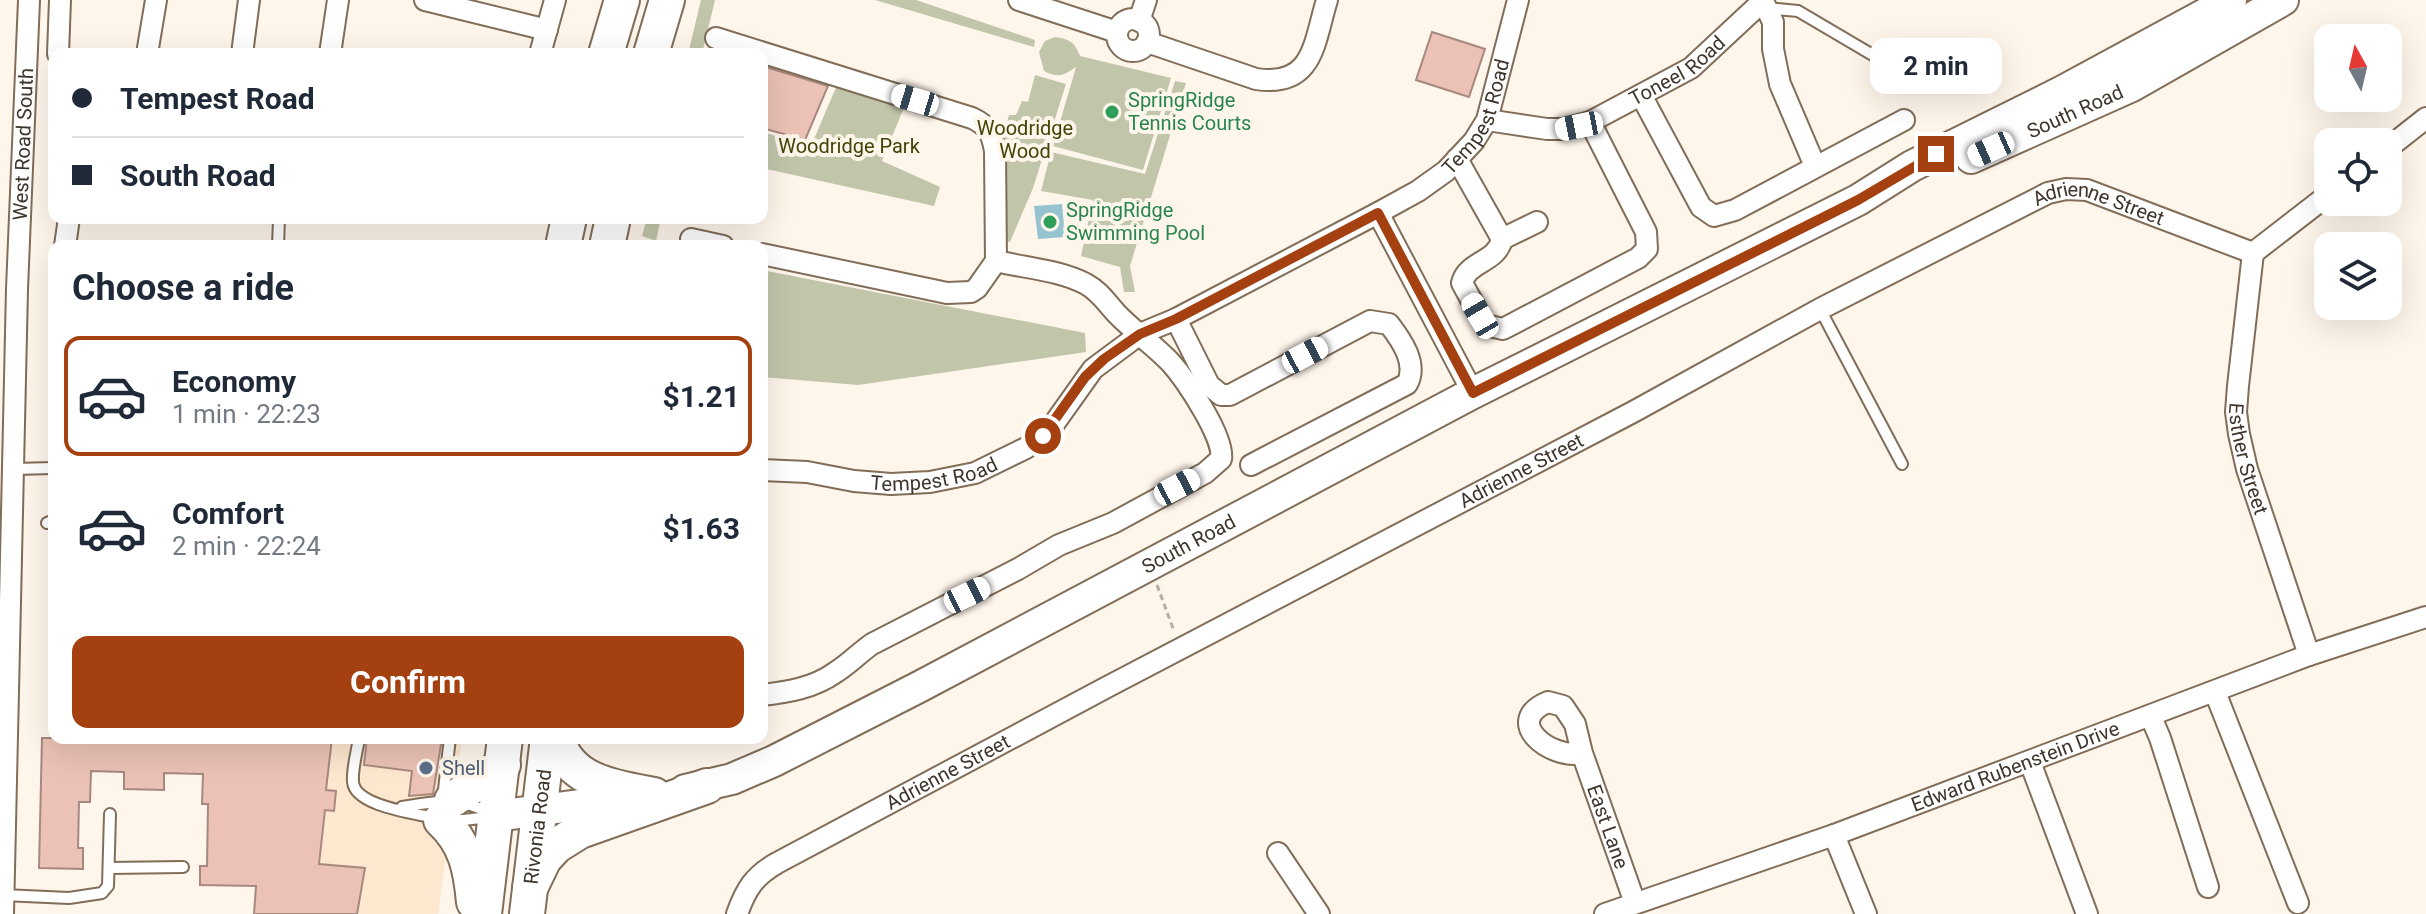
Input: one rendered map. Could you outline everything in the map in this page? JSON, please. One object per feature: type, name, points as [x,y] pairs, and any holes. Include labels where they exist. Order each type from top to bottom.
[{"type":"main road","points":[[608,48],[622,0]]},
{"type":"main road","points":[[653,48],[667,0]]},
{"type":"main road","name":"Rivonia Road","points":[[528,901],[547,744]]},
{"type":"main road","points":[[560,744],[565,757],[583,775],[601,784],[654,795]]},
{"type":"main road","points":[[475,914],[470,865],[452,831],[445,807],[504,751]]},
{"type":"main road","name":"Rivonia Road","points":[[484,914],[504,751]]},
{"type":"main road","points":[[528,901],[544,859],[556,846],[580,831],[707,786]]},
{"type":"street","name":"West Road South","points":[[3,905],[13,469],[8,289],[29,0]]},
{"type":"street","points":[[58,48],[60,0]]},
{"type":"street","points":[[148,48],[156,0]]},
{"type":"street","points":[[243,48],[249,0]]},
{"type":"street","points":[[331,48],[338,0]]},
{"type":"street","points":[[425,0],[547,30]]},
{"type":"street","points":[[542,48],[555,0]]},
{"type":"street","points":[[1019,0],[1117,32]]},
{"type":"street","points":[[1139,21],[1146,0]]},
{"type":"street","points":[[1147,42],[1256,79],[1283,79],[1299,73],[1308,64],[1327,0]]},
{"type":"street","name":"Tempest Road","points":[[768,470],[807,472],[891,484],[930,482],[975,473],[1026,448],[1043,436],[1085,377],[1104,359],[1140,334],[1176,319],[1418,191],[1457,159],[1474,141],[1487,120],[1518,0]]},
{"type":"street","name":"South Road","points":[[496,816],[707,786],[774,761],[1473,393],[1858,200],[1916,182],[2132,86],[2192,54],[2236,7],[2283,0]]},
{"type":"street","points":[[1764,4],[1773,22],[1773,49],[1780,84],[1815,166]]},
{"type":"street","name":"Toneel Road","points":[[1487,120],[1547,129],[1563,129],[1590,122],[1691,68],[1764,4]]},
{"type":"street","points":[[1130,20],[1139,21],[1148,30],[1147,42],[1135,51],[1127,51],[1121,46],[1117,32],[1122,24],[1130,20]]},
{"type":"street","points":[[716,38],[748,48]]},
{"type":"street","points":[[768,54],[972,118],[988,127],[995,151],[996,261],[977,288],[959,294],[768,255]]},
{"type":"street","points":[[1641,95],[1701,207],[1710,215],[1735,210],[1904,120]]},
{"type":"street","points":[[2402,137],[2426,118]]},
{"type":"street","points":[[1537,222],[1502,239],[1496,255],[1467,271],[1462,283],[1485,325],[1503,329],[1518,324],[1644,254],[1648,244],[1646,232],[1590,122]]},
{"type":"street","points":[[1457,159],[1502,239]]},
{"type":"street","name":"Adrienne Street","points":[[737,914],[745,891],[763,871],[1633,412],[1820,309],[2048,193],[2066,189],[2087,190],[2253,253]]},
{"type":"street","points":[[2253,253],[2314,206]]},
{"type":"street","points":[[1378,213],[1473,393]]},
{"type":"street","points":[[691,239],[696,240]]},
{"type":"street","name":"Esther Street","points":[[2253,253],[2238,386],[2236,412],[2239,434],[2247,469],[2309,655]]},
{"type":"street","points":[[768,694],[811,686],[837,672],[872,644],[908,624],[1059,545],[1113,523],[1217,465],[1221,448],[1185,382],[1170,362],[1116,313],[1100,293],[1075,279],[996,261]]},
{"type":"street","points":[[1176,319],[1209,385],[1221,395],[1230,395],[1370,321],[1389,324],[1396,334],[1411,367],[1407,384],[1251,465]]},
{"type":"street","name":"Edward Rubenstein Drive","points":[[1609,913],[1834,835],[2309,655],[2426,617]]},
{"type":"street","points":[[2215,692],[2298,903]]},
{"type":"street","points":[[2151,717],[2208,887]]},
{"type":"street","name":"East Lane","points":[[1582,753],[1635,903]]},
{"type":"street","points":[[2030,762],[2087,914]]},
{"type":"street","points":[[1834,835],[1866,914]]},
{"type":"street","points":[[1278,853],[1319,914]]},
{"type":"lane","points":[[1764,4],[1798,11],[1888,64],[1901,63],[1911,55]]},
{"type":"lane","points":[[1820,309],[1902,464]]},
{"type":"lane","points":[[13,469],[48,468]]},
{"type":"lane","points":[[358,744],[353,784],[359,795],[374,804],[396,808],[476,806],[496,816]]},
{"type":"lane","points":[[445,807],[450,744]]},
{"type":"lane","points":[[396,808],[445,807],[476,820],[496,816]]},
{"type":"lane","points":[[3,905],[98,895],[108,886],[110,814]]},
{"type":"lane","points":[[109,868],[183,867]]},
{"type":"path","points":[[1149,563],[1181,649]]},
{"type":"shaded area","points":[[271,744],[461,744],[438,914],[254,914]]},
{"type":"green space","points":[[701,0],[715,0],[703,48],[689,48]]},
{"type":"green space","points":[[875,0],[916,0],[1035,40],[1034,47]]},
{"type":"green space","name":"SpringRidge Tennis Courts","points":[[1055,37],[1071,42],[1080,56],[1171,78],[1143,170],[1053,146],[1076,67],[1061,75],[1044,71],[1039,52],[1045,41]]},
{"type":"green space","name":"Woodridge Wood","points":[[1035,75],[1066,84],[1033,188],[1010,242],[1003,241],[1003,137],[1009,115],[1016,115],[1022,101],[1028,102]]},
{"type":"green space","points":[[1175,81],[1186,83],[1130,266],[1135,292],[1124,292],[1120,267],[1081,256],[1093,200],[1041,191],[1051,152],[1145,174]]},
{"type":"green space","name":"Woodridge Park","points":[[837,85],[905,105],[882,161],[940,187],[934,206],[768,169],[768,134],[811,146]]},
{"type":"green space","points":[[645,224],[660,224],[656,240],[642,236]]},
{"type":"green space","points":[[768,271],[1085,333],[1086,352],[858,385],[768,378]]},
{"type":"water","name":"SpringRidge Swimming Pool","points":[[1062,204],[1065,237],[1038,239],[1034,206]]},
{"type":"building","points":[[1432,32],[1485,49],[1469,97],[1416,80]]},
{"type":"building","points":[[768,68],[828,86],[805,140],[768,130]]},
{"type":"building","points":[[42,738],[48,738],[48,744],[331,744],[326,790],[336,791],[334,811],[325,810],[319,864],[365,868],[357,914],[254,914],[256,886],[200,885],[200,866],[207,866],[208,804],[202,804],[203,774],[164,773],[164,790],[124,789],[124,772],[91,771],[90,802],[79,802],[78,848],[83,848],[83,869],[39,868]]},
{"type":"building","name":"Shell","points":[[366,744],[441,744],[433,794],[409,796],[412,771],[364,765]]},
{"type":"place","name":"SpringRidge Tennis Courts","points":[[1112,112]]},
{"type":"place","name":"SpringRidge Swimming Pool","points":[[1050,222]]},
{"type":"place","name":"Shell","points":[[426,768]]},
{"type":"route","points":[[1043,436],[1085,377],[1104,359],[1140,334],[1176,319],[1378,213],[1473,393],[1858,200],[1936,154]]}]
